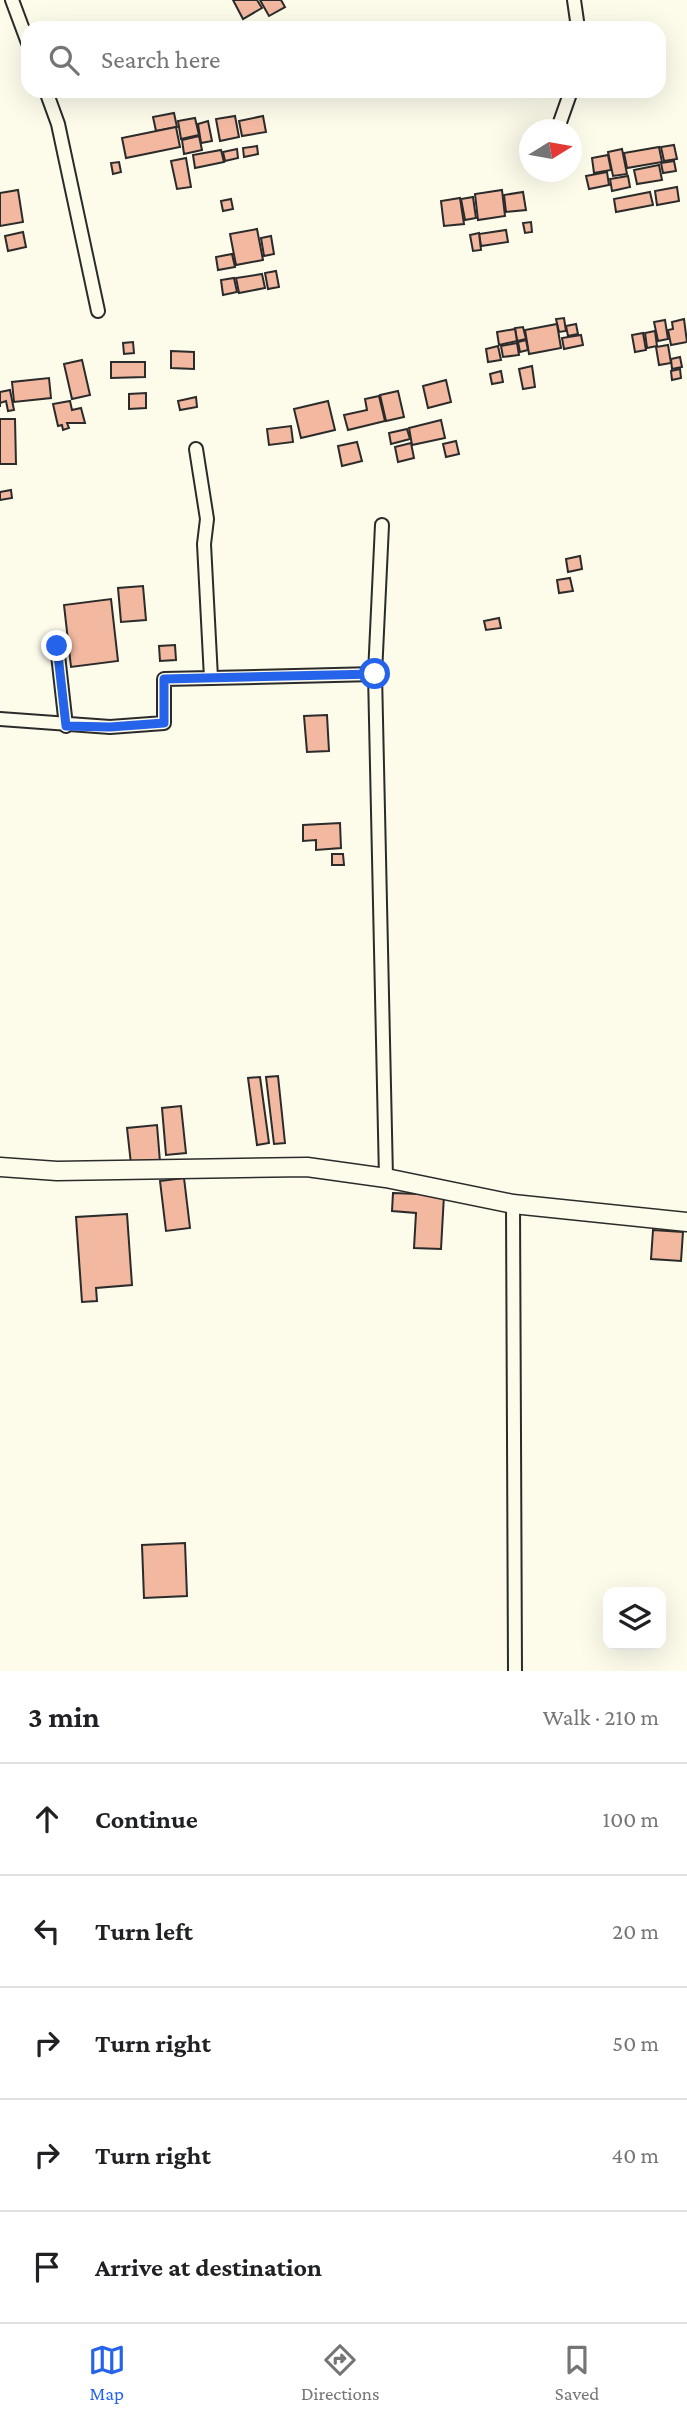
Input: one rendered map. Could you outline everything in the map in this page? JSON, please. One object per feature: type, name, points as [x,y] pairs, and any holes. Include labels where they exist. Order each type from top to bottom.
[{"type":"street","points":[[12,0],[21,24]]},
{"type":"street","points":[[575,0],[577,21]]},
{"type":"street","points":[[49,98],[58,124],[98,311]]},
{"type":"street","points":[[561,119],[569,98]]},
{"type":"street","points":[[196,449],[207,519],[204,544],[211,678]]},
{"type":"street","points":[[382,525],[375,674],[386,1178]]},
{"type":"street","points":[[57,646],[66,726]]},
{"type":"street","points":[[0,719],[66,726],[110,727],[164,723],[164,679],[375,674]]},
{"type":"street","points":[[0,1167],[57,1171],[307,1167],[386,1178],[513,1204],[687,1222]]},
{"type":"street","points":[[513,1204],[515,1671]]},
{"type":"building","points":[[233,0],[257,0],[262,8],[243,19]]},
{"type":"building","points":[[260,0],[281,0],[285,7],[269,16]]},
{"type":"building","points":[[174,113],[177,127],[156,131],[153,117]]},
{"type":"building","points":[[235,116],[239,137],[220,141],[216,119]]},
{"type":"building","points":[[263,116],[266,132],[242,136],[239,121]]},
{"type":"building","points":[[195,118],[199,135],[181,139],[178,121]]},
{"type":"building","points":[[208,121],[212,141],[201,143],[198,124]]},
{"type":"building","points":[[176,127],[180,147],[126,158],[122,138]]},
{"type":"building","points":[[199,136],[202,150],[184,154],[182,140]]},
{"type":"building","points":[[674,145],[677,159],[664,161],[661,147]]},
{"type":"building","points":[[257,146],[258,154],[244,157],[243,148]]},
{"type":"building","points":[[659,147],[662,162],[627,168],[624,153]]},
{"type":"building","points":[[237,149],[238,158],[225,161],[223,152]]},
{"type":"building","points":[[622,149],[627,174],[613,176],[608,152]]},
{"type":"building","points":[[221,150],[224,162],[195,168],[193,155]]},
{"type":"building","points":[[608,155],[611,170],[594,173],[592,158]]},
{"type":"building","points":[[186,158],[191,187],[177,189],[171,161]]},
{"type":"building","points":[[674,161],[676,171],[663,173],[661,163]]},
{"type":"building","points":[[119,162],[121,172],[113,174],[111,163]]},
{"type":"building","points":[[659,165],[662,180],[637,184],[634,170]]},
{"type":"building","points":[[607,172],[609,185],[589,189],[586,176]]},
{"type":"building","points":[[628,176],[630,187],[612,191],[610,179]]},
{"type":"building","points":[[677,187],[679,201],[657,205],[655,191]]},
{"type":"building","points":[[18,190],[23,222],[0,226],[0,193]]},
{"type":"building","points":[[502,190],[505,216],[478,220],[475,194]]},
{"type":"building","points":[[523,192],[526,210],[506,212],[504,195]]},
{"type":"building","points":[[650,192],[653,205],[616,212],[614,199]]},
{"type":"building","points":[[473,197],[476,218],[465,220],[461,199]]},
{"type":"building","points":[[460,198],[464,224],[444,226],[441,201]]},
{"type":"building","points":[[231,199],[233,209],[223,211],[221,201]]},
{"type":"building","points":[[531,222],[532,232],[525,233],[523,223]]},
{"type":"building","points":[[257,229],[263,260],[236,265],[230,234]]},
{"type":"building","points":[[506,230],[508,242],[481,246],[479,234]]},
{"type":"building","points":[[23,232],[26,247],[8,251],[5,236]]},
{"type":"building","points":[[479,233],[481,250],[473,251],[470,235]]},
{"type":"building","points":[[271,236],[274,254],[264,256],[261,238]]},
{"type":"building","points":[[232,254],[235,267],[218,270],[216,257]]},
{"type":"building","points":[[276,271],[279,287],[268,289],[265,273]]},
{"type":"building","points":[[262,274],[265,288],[239,293],[236,278]]},
{"type":"building","points":[[234,278],[237,292],[223,295],[221,280]]},
{"type":"building","points":[[564,318],[566,331],[559,332],[556,319]]},
{"type":"building","points":[[684,319],[687,342],[671,345],[668,330],[673,329],[672,322]]},
{"type":"building","points":[[665,320],[668,339],[658,341],[654,322]]},
{"type":"building","points":[[557,324],[561,348],[529,354],[525,330]]},
{"type":"building","points":[[576,324],[578,334],[568,336],[566,326]]},
{"type":"building","points":[[523,327],[526,339],[517,341],[515,328]]},
{"type":"building","points":[[515,329],[517,341],[499,345],[497,332]]},
{"type":"building","points":[[655,331],[657,346],[647,348],[645,333]]},
{"type":"building","points":[[643,333],[646,350],[635,352],[632,335]]},
{"type":"building","points":[[581,335],[583,345],[564,349],[562,338]]},
{"type":"building","points":[[526,340],[528,350],[520,352],[518,342]]},
{"type":"building","points":[[133,342],[134,353],[124,354],[123,343]]},
{"type":"building","points":[[517,343],[519,355],[503,357],[501,346]]},
{"type":"building","points":[[668,345],[671,363],[659,365],[656,347]]},
{"type":"building","points":[[498,346],[501,360],[488,362],[486,349]]},
{"type":"building","points":[[171,351],[194,352],[194,369],[171,368]]},
{"type":"building","points":[[680,357],[682,367],[672,369],[671,359]]},
{"type":"building","points":[[82,360],[90,395],[72,399],[64,364]]},
{"type":"building","points":[[111,362],[145,362],[145,377],[111,378]]},
{"type":"building","points":[[532,366],[535,387],[523,389],[519,369]]},
{"type":"building","points":[[680,369],[681,378],[672,380],[671,371]]},
{"type":"building","points":[[501,371],[503,382],[492,384],[490,374]]},
{"type":"building","points":[[49,378],[51,398],[14,402],[12,382]]},
{"type":"building","points":[[446,380],[451,402],[428,408],[423,386]]},
{"type":"building","points":[[10,390],[14,410],[8,411],[6,401],[0,403],[0,392]]},
{"type":"building","points":[[398,391],[404,417],[386,421],[380,395]]},
{"type":"building","points":[[146,393],[146,408],[129,409],[129,394]]},
{"type":"building","points":[[379,396],[385,421],[348,430],[344,415],[367,410],[365,399]]},
{"type":"building","points":[[196,397],[197,407],[180,410],[178,401]]},
{"type":"building","points":[[70,401],[72,410],[81,408],[85,423],[67,423],[69,428],[63,430],[62,425],[58,426],[53,404]]},
{"type":"building","points":[[328,401],[335,430],[301,438],[294,409]]},
{"type":"building","points":[[0,419],[15,419],[16,464],[0,464]]},
{"type":"building","points":[[441,420],[445,438],[412,445],[409,428]]},
{"type":"building","points":[[291,426],[293,442],[269,445],[267,429]]},
{"type":"building","points":[[407,429],[410,439],[391,444],[389,433]]},
{"type":"building","points":[[456,441],[459,454],[446,457],[443,444]]},
{"type":"building","points":[[357,442],[362,461],[342,466],[338,446]]},
{"type":"building","points":[[411,443],[414,458],[398,462],[395,447]]},
{"type":"building","points":[[11,490],[12,498],[0,500],[0,492]]},
{"type":"building","points":[[580,556],[582,569],[568,572],[566,559]]},
{"type":"building","points":[[570,578],[573,591],[559,593],[557,580]]},
{"type":"building","points":[[143,586],[146,620],[121,622],[118,588]]},
{"type":"building","points":[[111,599],[118,661],[71,667],[64,605]]},
{"type":"building","points":[[499,618],[501,628],[486,630],[484,621]]},
{"type":"building","points":[[175,645],[176,660],[160,661],[159,646]]},
{"type":"building","points":[[327,715],[329,751],[307,752],[304,716]]},
{"type":"building","points":[[340,823],[341,848],[316,850],[316,840],[303,841],[303,825]]},
{"type":"building","points":[[332,854],[343,854],[344,865],[332,865]]},
{"type":"building","points":[[278,1076],[285,1143],[274,1144],[266,1077]]},
{"type":"building","points":[[260,1077],[269,1143],[257,1145],[248,1078]]},
{"type":"building","points":[[181,1106],[186,1153],[166,1155],[162,1108]]},
{"type":"building","points":[[157,1125],[160,1162],[131,1164],[127,1128]]},
{"type":"building","points":[[184,1178],[190,1228],[166,1231],[160,1181]]},
{"type":"building","points":[[393,1193],[444,1195],[441,1249],[414,1248],[416,1213],[392,1211]]},
{"type":"building","points":[[127,1214],[132,1285],[96,1288],[97,1301],[82,1302],[76,1217]]},
{"type":"building","points":[[653,1230],[683,1232],[681,1261],[651,1259]]},
{"type":"building","points":[[185,1543],[187,1596],[144,1598],[142,1545]]},
{"type":"route","points":[[57,646],[66,726],[110,727],[164,723],[164,679],[375,674]]}]
